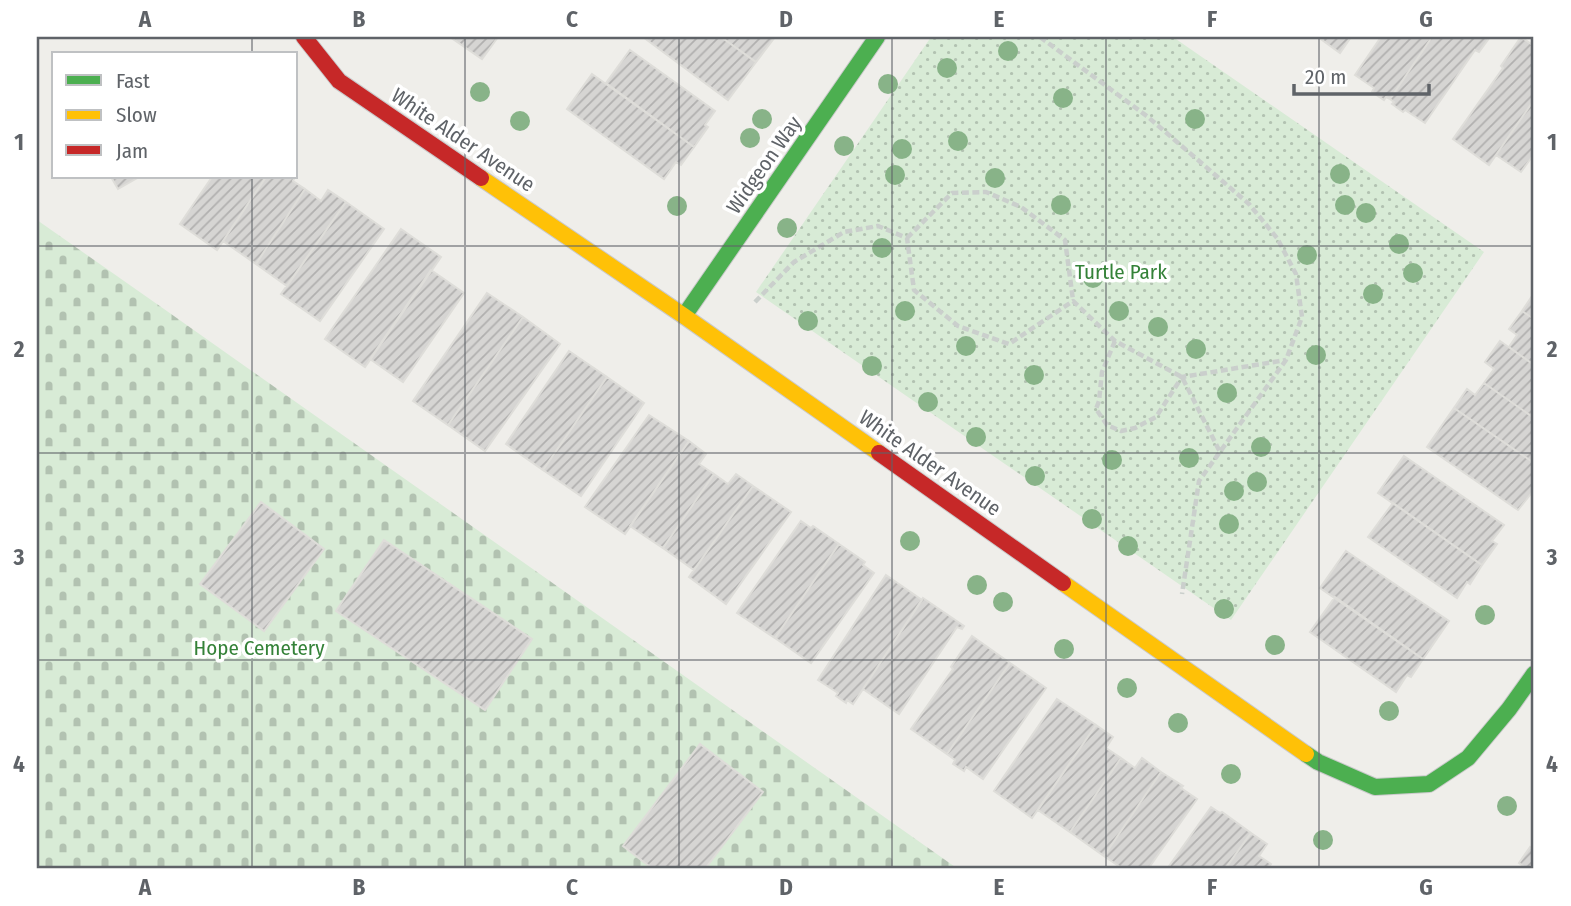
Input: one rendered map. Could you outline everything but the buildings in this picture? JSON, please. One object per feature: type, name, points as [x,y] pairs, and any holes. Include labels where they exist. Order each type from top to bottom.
[{"type":"street","name":"White Alder Avenue","points":[[304,37],[339,81],[684,316],[1318,762],[1376,787],[1429,784],[1468,758],[1534,674]]},
{"type":"street","name":"Widgeon Way","points":[[684,316],[877,37]]},
{"type":"path","points":[[1040,37],[1147,117],[1249,204],[1277,238],[1296,274],[1302,317],[1286,360],[1199,481],[1182,594]]},
{"type":"path","points":[[906,238],[952,193],[986,192],[1021,207],[1065,240],[1073,301],[1115,341],[1182,377],[1220,452]]},
{"type":"path","points":[[755,302],[794,262],[844,232],[878,226],[906,238]]},
{"type":"path","points":[[906,238],[914,290],[958,326],[1009,344],[1073,301]]},
{"type":"path","points":[[1115,341],[1102,372],[1096,410],[1107,425],[1121,431],[1135,428],[1156,417],[1182,377],[1286,360]]},
{"type":"green space","name":"Turtle Park","points":[[931,37],[1173,37],[1484,252],[1231,620],[756,292]]},
{"type":"green space","name":"Hope Cemetery","points":[[37,220],[164,309],[958,869],[37,869]]},
{"type":"traffic: fast","points":[[684,316],[877,37]]},
{"type":"traffic: fast","points":[[1306,754],[1375,787],[1429,784],[1468,758],[1534,674]]},
{"type":"traffic: slow","points":[[481,178],[879,453]]},
{"type":"traffic: slow","points":[[1063,583],[1306,754]]},
{"type":"traffic: jam","points":[[304,37],[339,81],[481,178]]},
{"type":"traffic: jam","points":[[879,453],[1063,583]]}]
